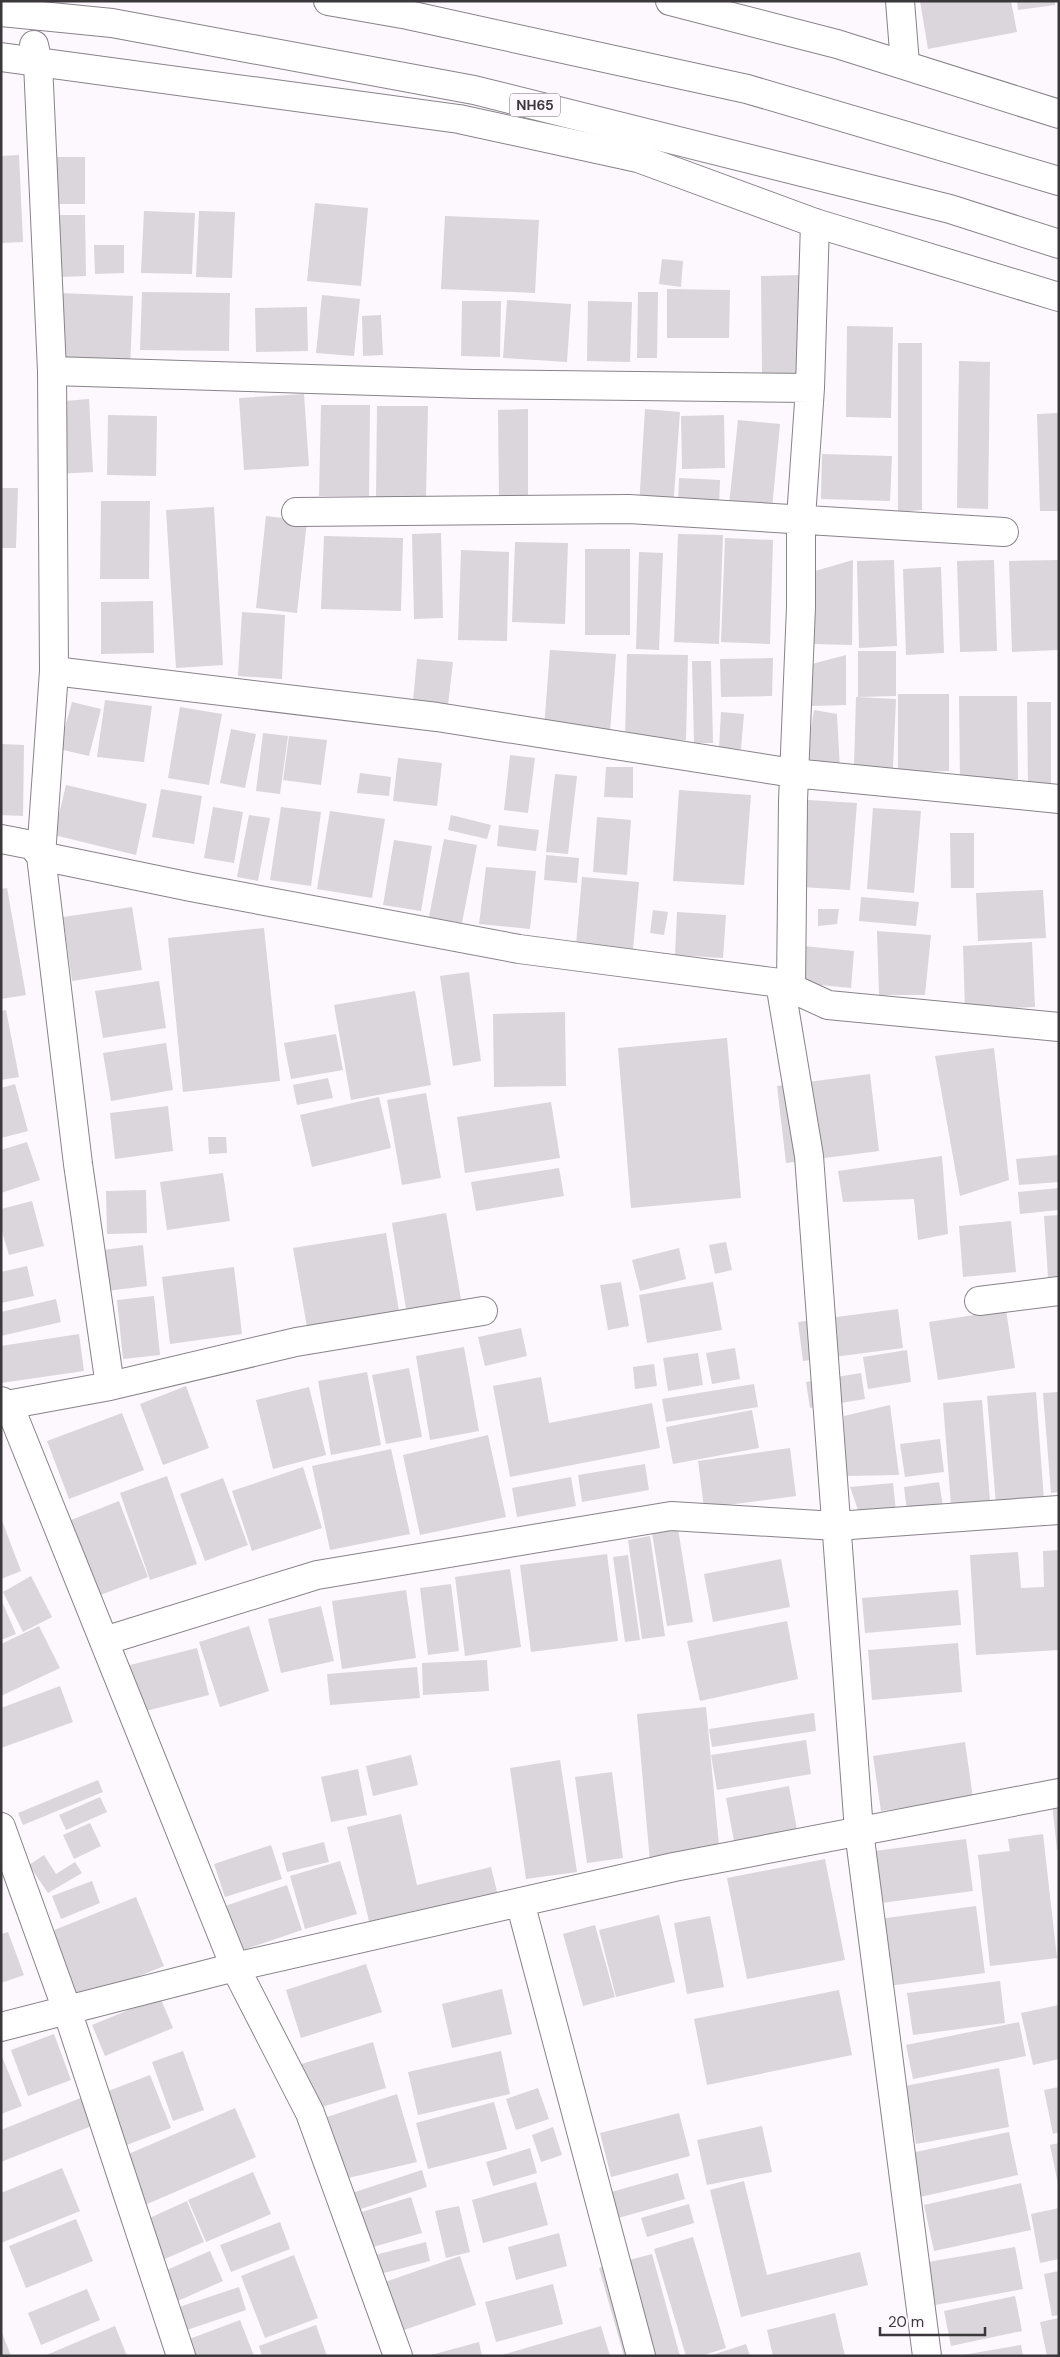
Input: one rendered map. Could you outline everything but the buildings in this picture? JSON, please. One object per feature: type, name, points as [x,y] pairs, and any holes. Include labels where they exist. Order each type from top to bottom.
[{"type":"main road","points":[[328,1],[408,15],[747,89],[1059,181]]},
{"type":"main road","points":[[670,1],[837,44],[1059,114]]},
{"type":"main road","points":[[900,1],[905,64]]},
{"type":"main road","name":"NH65","points":[[1,12],[112,23],[474,90],[950,209],[1059,244]]},
{"type":"main road","points":[[36,54],[52,371],[54,671],[41,856],[78,1164],[110,1386]]},
{"type":"main road","points":[[1,57],[36,54],[459,118],[638,158],[815,223],[1059,297]]},
{"type":"main road","points":[[815,223],[810,388],[801,518],[801,607],[786,985],[809,1156],[859,1831],[927,2356]]},
{"type":"main road","points":[[52,371],[473,384],[810,388]]},
{"type":"main road","points":[[296,512],[629,509],[801,518],[1004,532]]},
{"type":"main road","points":[[54,671],[437,717],[794,773],[1059,799]]},
{"type":"main road","points":[[1,838],[32,845],[41,856],[191,888],[519,949],[786,985],[828,1005],[1059,1027]]},
{"type":"main road","points":[[979,1301],[1059,1291]]},
{"type":"main road","points":[[398,2356],[310,2113],[235,1967],[104,1641],[4,1404],[110,1386],[296,1342],[483,1311]]},
{"type":"main road","points":[[104,1641],[317,1576],[671,1516],[836,1526],[1059,1510]]},
{"type":"main road","points":[[1,2028],[235,1967],[674,1867],[1059,1793]]},
{"type":"main road","points":[[1,1827],[68,2010],[181,2356]]},
{"type":"main road","points":[[520,1902],[641,2356]]}]
